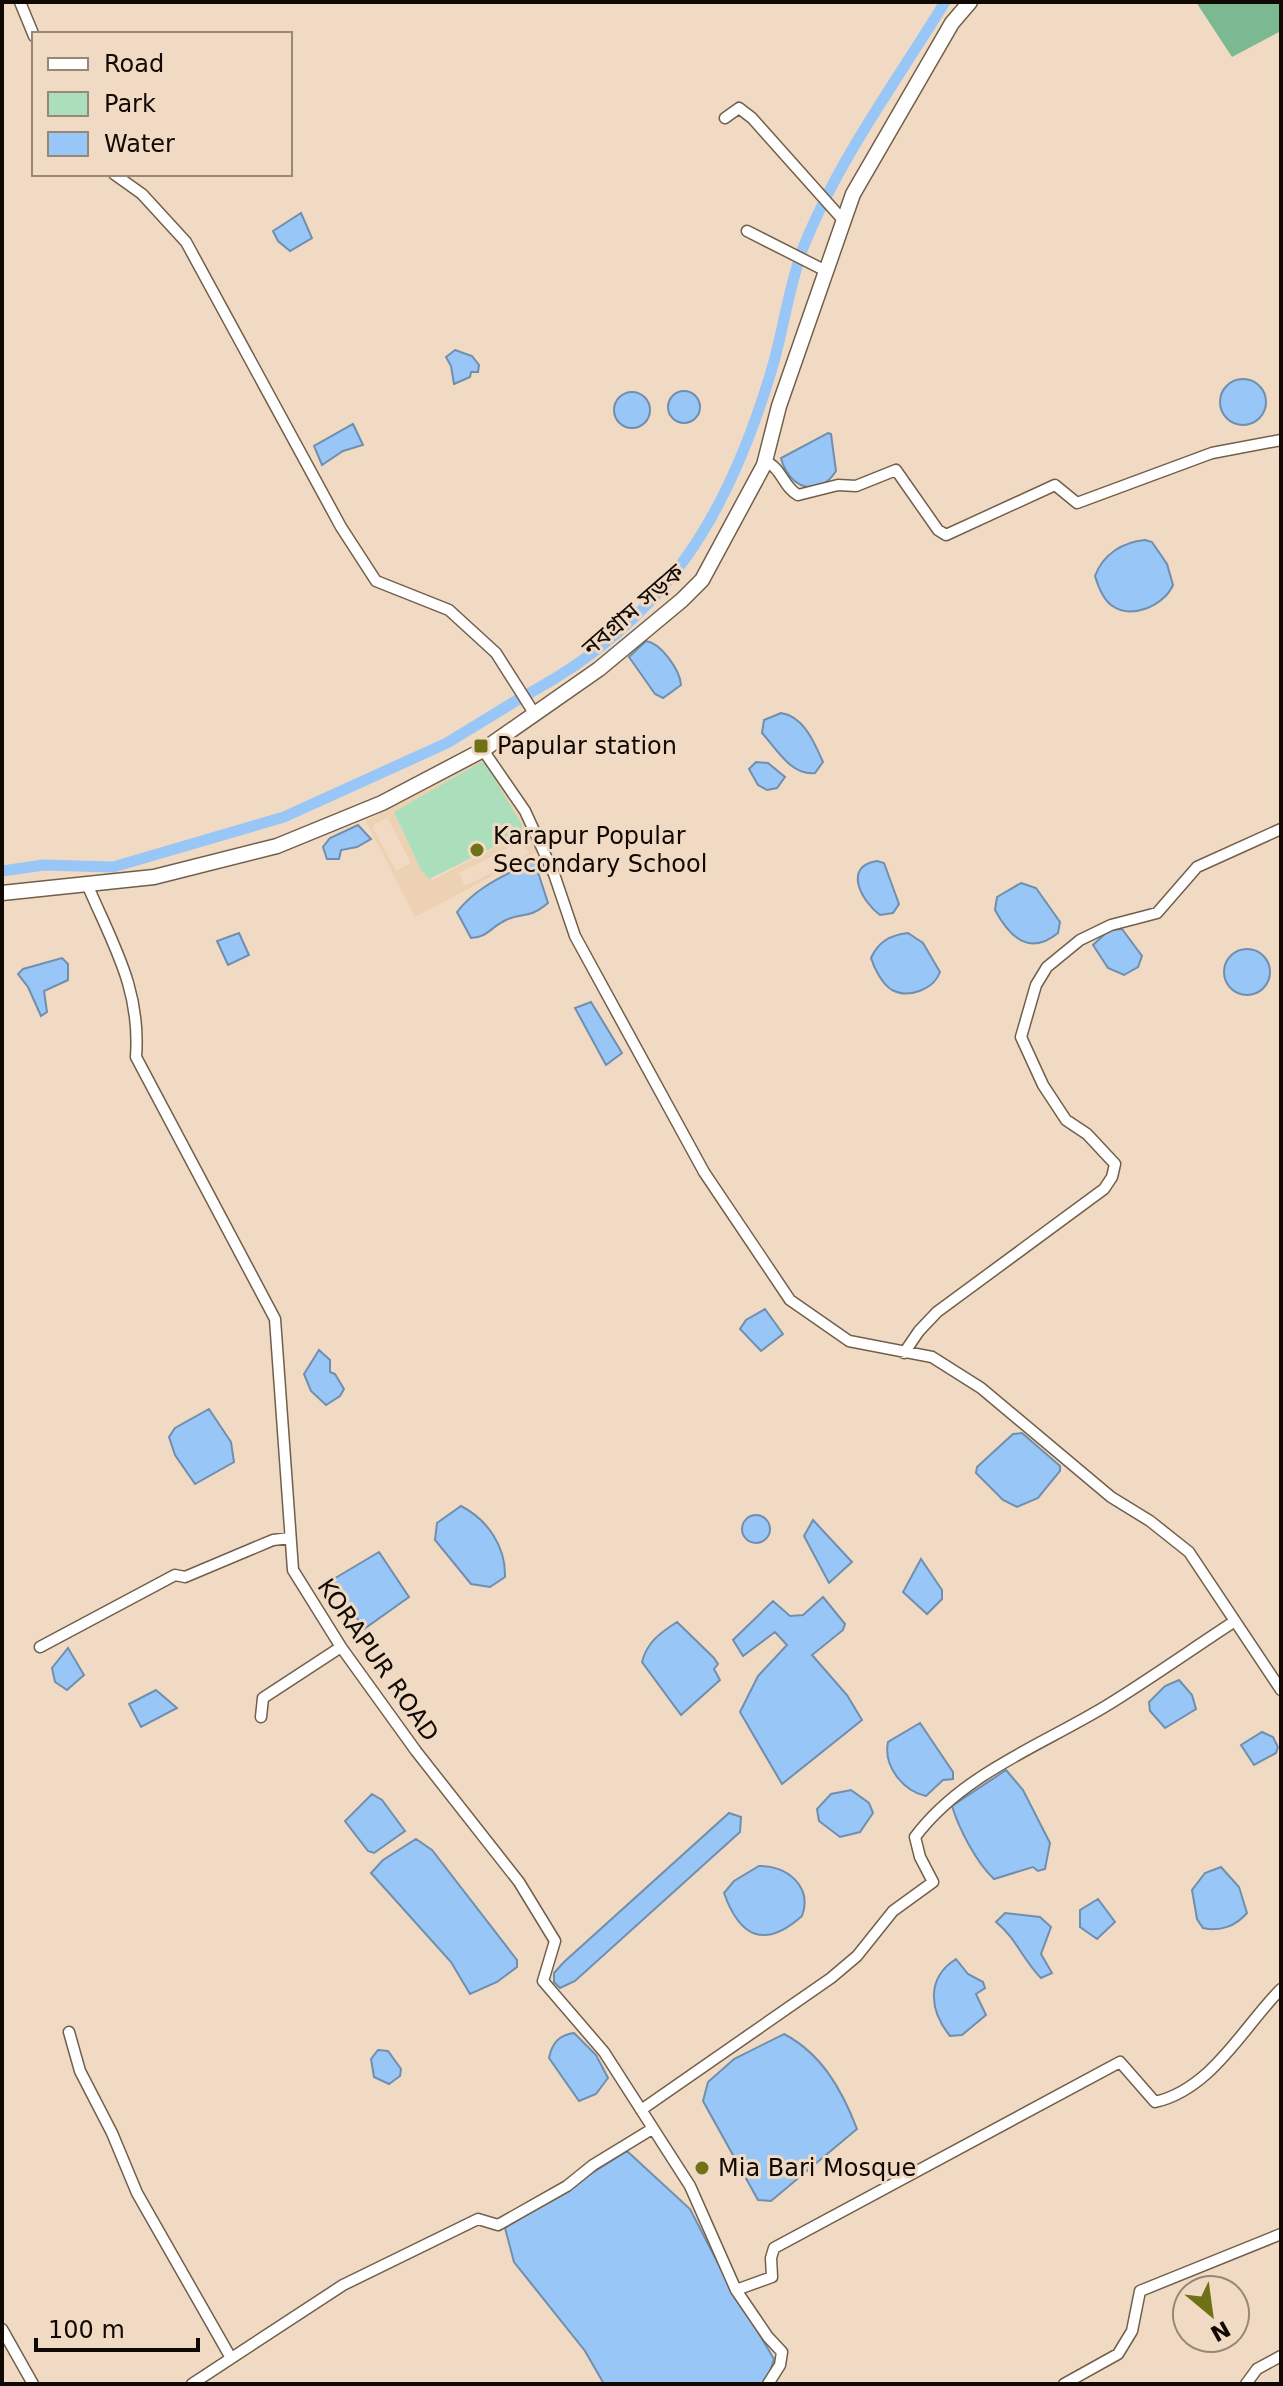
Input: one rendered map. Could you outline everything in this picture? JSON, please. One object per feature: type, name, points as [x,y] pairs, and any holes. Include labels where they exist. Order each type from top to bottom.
[{"type":"main road","name":"নবগ্রাম সড়ক","points":[[2,893],[154,877],[277,846],[382,803],[483,750],[599,669],[702,580],[765,461],[779,406],[853,194],[952,23],[970,2]]},
{"type":"street","points":[[20,2],[32,32]]},
{"type":"street","points":[[725,118],[739,108],[752,118],[843,220]]},
{"type":"street","points":[[117,176],[142,194],[186,242],[341,527],[376,581],[449,610],[496,653],[534,713]]},
{"type":"street","points":[[747,231],[826,271]]},
{"type":"street","points":[[765,461],[776,469],[789,491],[798,495],[838,485],[856,486],[896,470],[946,535],[1055,485],[1077,503],[1212,453],[1281,440]]},
{"type":"street","points":[[483,750],[525,811],[554,874],[575,936],[704,1172],[748,1242],[790,1300],[849,1341],[932,1357],[981,1388],[1111,1497],[1179,1544],[1189,1552],[1281,1690]]},
{"type":"street","points":[[904,1353],[937,1312],[1104,1189],[1112,1177],[1115,1164],[1087,1134],[1066,1120],[1043,1085],[1021,1037],[1032,996],[1047,967],[1097,931],[1157,913],[1197,867],[1281,829]]},
{"type":"street","name":"KORAPUR ROAD","points":[[87,884],[133,990],[138,1025],[136,1057],[275,1319],[293,1570],[341,1647],[416,1751],[519,1882],[555,1941],[543,1981],[604,2052],[690,2186],[736,2290],[782,2352],[780,2365],[768,2384]]},
{"type":"street","points":[[40,1647],[175,1575],[185,1577],[273,1540],[290,1538]]},
{"type":"street","points":[[641,2110],[831,1978],[857,1956],[893,1911],[933,1882],[920,1857],[915,1837],[934,1811],[959,1790],[1106,1705],[1235,1621]]},
{"type":"street","points":[[261,1717],[263,1698],[341,1647]]},
{"type":"street","points":[[736,2290],[772,2277],[774,2248],[1120,2062],[1155,2102],[1168,2099],[1196,2083],[1246,2033],[1281,1989]]},
{"type":"street","points":[[69,2032],[80,2071],[112,2133],[137,2193],[231,2358]]},
{"type":"street","points":[[192,2384],[343,2285],[478,2219],[498,2225],[567,2186],[593,2165],[652,2129]]},
{"type":"street","points":[[1064,2384],[1118,2354],[1132,2331],[1140,2291],[1281,2234]]},
{"type":"street","points":[[2,2329],[33,2384]]},
{"type":"street","points":[[1246,2384],[1257,2369],[1281,2356]]},
{"type":"shaded area","points":[[485,756],[541,850],[415,917],[366,821]],"holes":[[[394,813],[522,833],[433,880],[421,870]],[[387,817],[411,863],[396,871],[372,826]],[[521,841],[528,854],[465,886],[459,873]]]},
{"type":"green space","points":[[1196,2],[1281,2],[1281,31],[1232,57]]},
{"type":"green space","points":[[481,762],[486,764],[522,825],[522,833],[429,879],[421,870],[394,812]]},
{"type":"water","points":[[301,213],[312,238],[290,251],[278,241],[273,231]]},
{"type":"water","points":[[455,350],[472,356],[479,365],[478,372],[471,372],[470,377],[454,384],[446,357]]},
{"type":"water","points":[[1243,379],[1259,386],[1266,402],[1259,418],[1243,425],[1227,418],[1220,402],[1227,386]]},
{"type":"water","points":[[684,391],[695,396],[700,407],[695,418],[684,423],[673,418],[668,407],[673,396]]},
{"type":"water","points":[[632,392],[645,397],[650,410],[645,423],[632,428],[619,423],[614,410],[619,397]]},
{"type":"water","points":[[353,424],[363,445],[343,451],[322,465],[314,446]]},
{"type":"water","points":[[831,434],[836,471],[821,485],[813,487],[797,483],[781,458]]},
{"type":"water","points":[[1145,540],[1152,542],[1167,564],[1173,585],[1155,605],[1137,611],[1119,609],[1105,599],[1095,576],[1103,561],[1115,550]]},
{"type":"water","points":[[646,641],[663,652],[680,679],[681,685],[663,698],[655,694],[629,657]]},
{"type":"water","points":[[781,713],[796,719],[812,739],[823,762],[815,773],[806,773],[791,766],[762,733],[764,720]]},
{"type":"water","points":[[756,762],[768,763],[785,777],[777,788],[767,790],[758,785],[749,769]]},
{"type":"water","points":[[358,825],[371,839],[357,847],[341,850],[339,859],[327,859],[323,847],[330,838]]},
{"type":"water","points":[[534,860],[548,903],[535,912],[501,922],[481,936],[471,938],[457,912],[483,888]]},
{"type":"water","points":[[884,863],[899,904],[893,913],[880,915],[867,902],[859,885],[860,870],[866,864]]},
{"type":"water","points":[[1021,883],[1036,888],[1060,922],[1058,933],[1048,940],[1038,943],[1022,941],[1007,929],[995,910],[997,897]]},
{"type":"water","points":[[1122,929],[1142,956],[1138,967],[1124,975],[1108,968],[1093,945],[1109,930]]},
{"type":"water","points":[[239,933],[249,955],[228,965],[217,941]]},
{"type":"water","points":[[908,933],[923,943],[940,972],[927,988],[913,993],[899,993],[885,984],[871,958],[885,940]]},
{"type":"water","points":[[1247,949],[1263,956],[1270,972],[1263,988],[1247,995],[1231,988],[1224,972],[1231,956]]},
{"type":"water","points":[[62,958],[68,964],[68,980],[44,991],[47,1012],[41,1016],[28,987],[18,974],[23,969]]},
{"type":"water","points":[[591,1002],[622,1053],[606,1065],[575,1008]]},
{"type":"water","points":[[765,1309],[783,1334],[761,1351],[740,1329],[746,1320]]},
{"type":"water","points":[[319,1350],[330,1360],[330,1372],[335,1374],[344,1389],[340,1396],[326,1405],[311,1391],[304,1374]]},
{"type":"water","points":[[209,1409],[231,1442],[234,1462],[195,1484],[175,1455],[169,1437],[175,1428]]},
{"type":"water","points":[[1022,1433],[1060,1466],[1060,1471],[1038,1498],[1017,1507],[1003,1500],[976,1473],[977,1467],[1013,1434]]},
{"type":"water","points":[[461,1506],[487,1527],[499,1545],[505,1577],[490,1587],[471,1584],[435,1540],[437,1523]]},
{"type":"water","points":[[756,1515],[766,1519],[770,1529],[766,1539],[756,1543],[746,1539],[742,1529],[746,1519]]},
{"type":"water","points":[[813,1520],[852,1562],[829,1583],[804,1536]]},
{"type":"water","points":[[379,1552],[409,1597],[364,1629],[332,1580]]},
{"type":"water","points":[[921,1559],[942,1590],[942,1599],[927,1614],[903,1592]]},
{"type":"water","points":[[823,1597],[845,1624],[843,1630],[812,1655],[847,1695],[862,1720],[782,1784],[740,1712],[758,1676],[787,1645],[775,1632],[743,1656],[733,1640],[773,1601],[790,1616],[803,1615]]},
{"type":"water","points":[[677,1622],[714,1658],[718,1664],[714,1669],[720,1680],[681,1715],[642,1662],[655,1639]]},
{"type":"water","points":[[68,1648],[84,1675],[67,1690],[55,1682],[52,1668]]},
{"type":"water","points":[[1179,1680],[1192,1695],[1196,1709],[1165,1728],[1150,1711],[1149,1702],[1165,1686]]},
{"type":"water","points":[[156,1690],[177,1708],[141,1727],[129,1704]]},
{"type":"water","points":[[920,1723],[953,1772],[953,1779],[943,1780],[926,1796],[910,1789],[896,1776],[887,1751],[888,1742]]},
{"type":"water","points":[[1262,1732],[1273,1737],[1278,1747],[1276,1753],[1254,1765],[1241,1745]]},
{"type":"water","points":[[1006,1770],[1023,1790],[1050,1843],[1045,1869],[1038,1871],[1033,1867],[994,1879],[969,1845],[952,1806]]},
{"type":"water","points":[[851,1790],[869,1803],[873,1813],[860,1832],[840,1837],[819,1821],[817,1809],[831,1794]]},
{"type":"water","points":[[372,1794],[382,1800],[405,1831],[374,1853],[368,1851],[345,1821]]},
{"type":"water","points":[[729,1813],[741,1817],[740,1832],[575,1981],[560,1988],[554,1982],[554,1973],[564,1962]]},
{"type":"water","points":[[416,1839],[432,1850],[517,1960],[517,1967],[497,1982],[470,1994],[451,1962],[371,1873],[383,1860]]},
{"type":"water","points":[[759,1866],[787,1873],[795,1879],[804,1895],[802,1916],[776,1933],[765,1935],[746,1929],[730,1908],[724,1893],[734,1881]]},
{"type":"water","points":[[1221,1867],[1239,1887],[1247,1913],[1227,1927],[1203,1928],[1197,1919],[1192,1890],[1205,1873]]},
{"type":"water","points":[[1098,1899],[1115,1922],[1097,1939],[1080,1927],[1080,1910]]},
{"type":"water","points":[[1005,1913],[1040,1917],[1051,1927],[1041,1954],[1052,1973],[1041,1978],[996,1922]]},
{"type":"water","points":[[956,1959],[968,1974],[983,1982],[985,1988],[976,1994],[986,2015],[962,2035],[950,2036],[938,2016],[934,1995],[939,1975]]},
{"type":"water","points":[[574,2033],[596,2055],[608,2078],[596,2094],[579,2101],[549,2058],[557,2041]]},
{"type":"water","points":[[784,2034],[809,2052],[829,2074],[857,2129],[771,2201],[758,2200],[703,2101],[708,2082],[734,2059]]},
{"type":"water","points":[[378,2050],[388,2051],[401,2069],[400,2076],[389,2084],[374,2077],[371,2059]]},
{"type":"water","points":[[627,2151],[690,2209],[723,2273],[774,2359],[766,2384],[604,2384],[585,2351],[514,2262],[505,2228]]},
{"type":"waterway","points":[[528,694],[577,664],[619,632],[655,596],[686,557],[713,514],[756,419],[773,365],[798,262],[817,215],[850,153],[945,2]]},
{"type":"waterway","points":[[2,871],[44,865],[113,867],[284,817],[447,743],[519,699]]},
{"type":"place","name":"Papular station","points":[[481,746]]},
{"type":"place","name":"Karapur Popular Secondary School","points":[[477,850]]},
{"type":"place","name":"Mia Bari Mosque","points":[[702,2168]]}]
